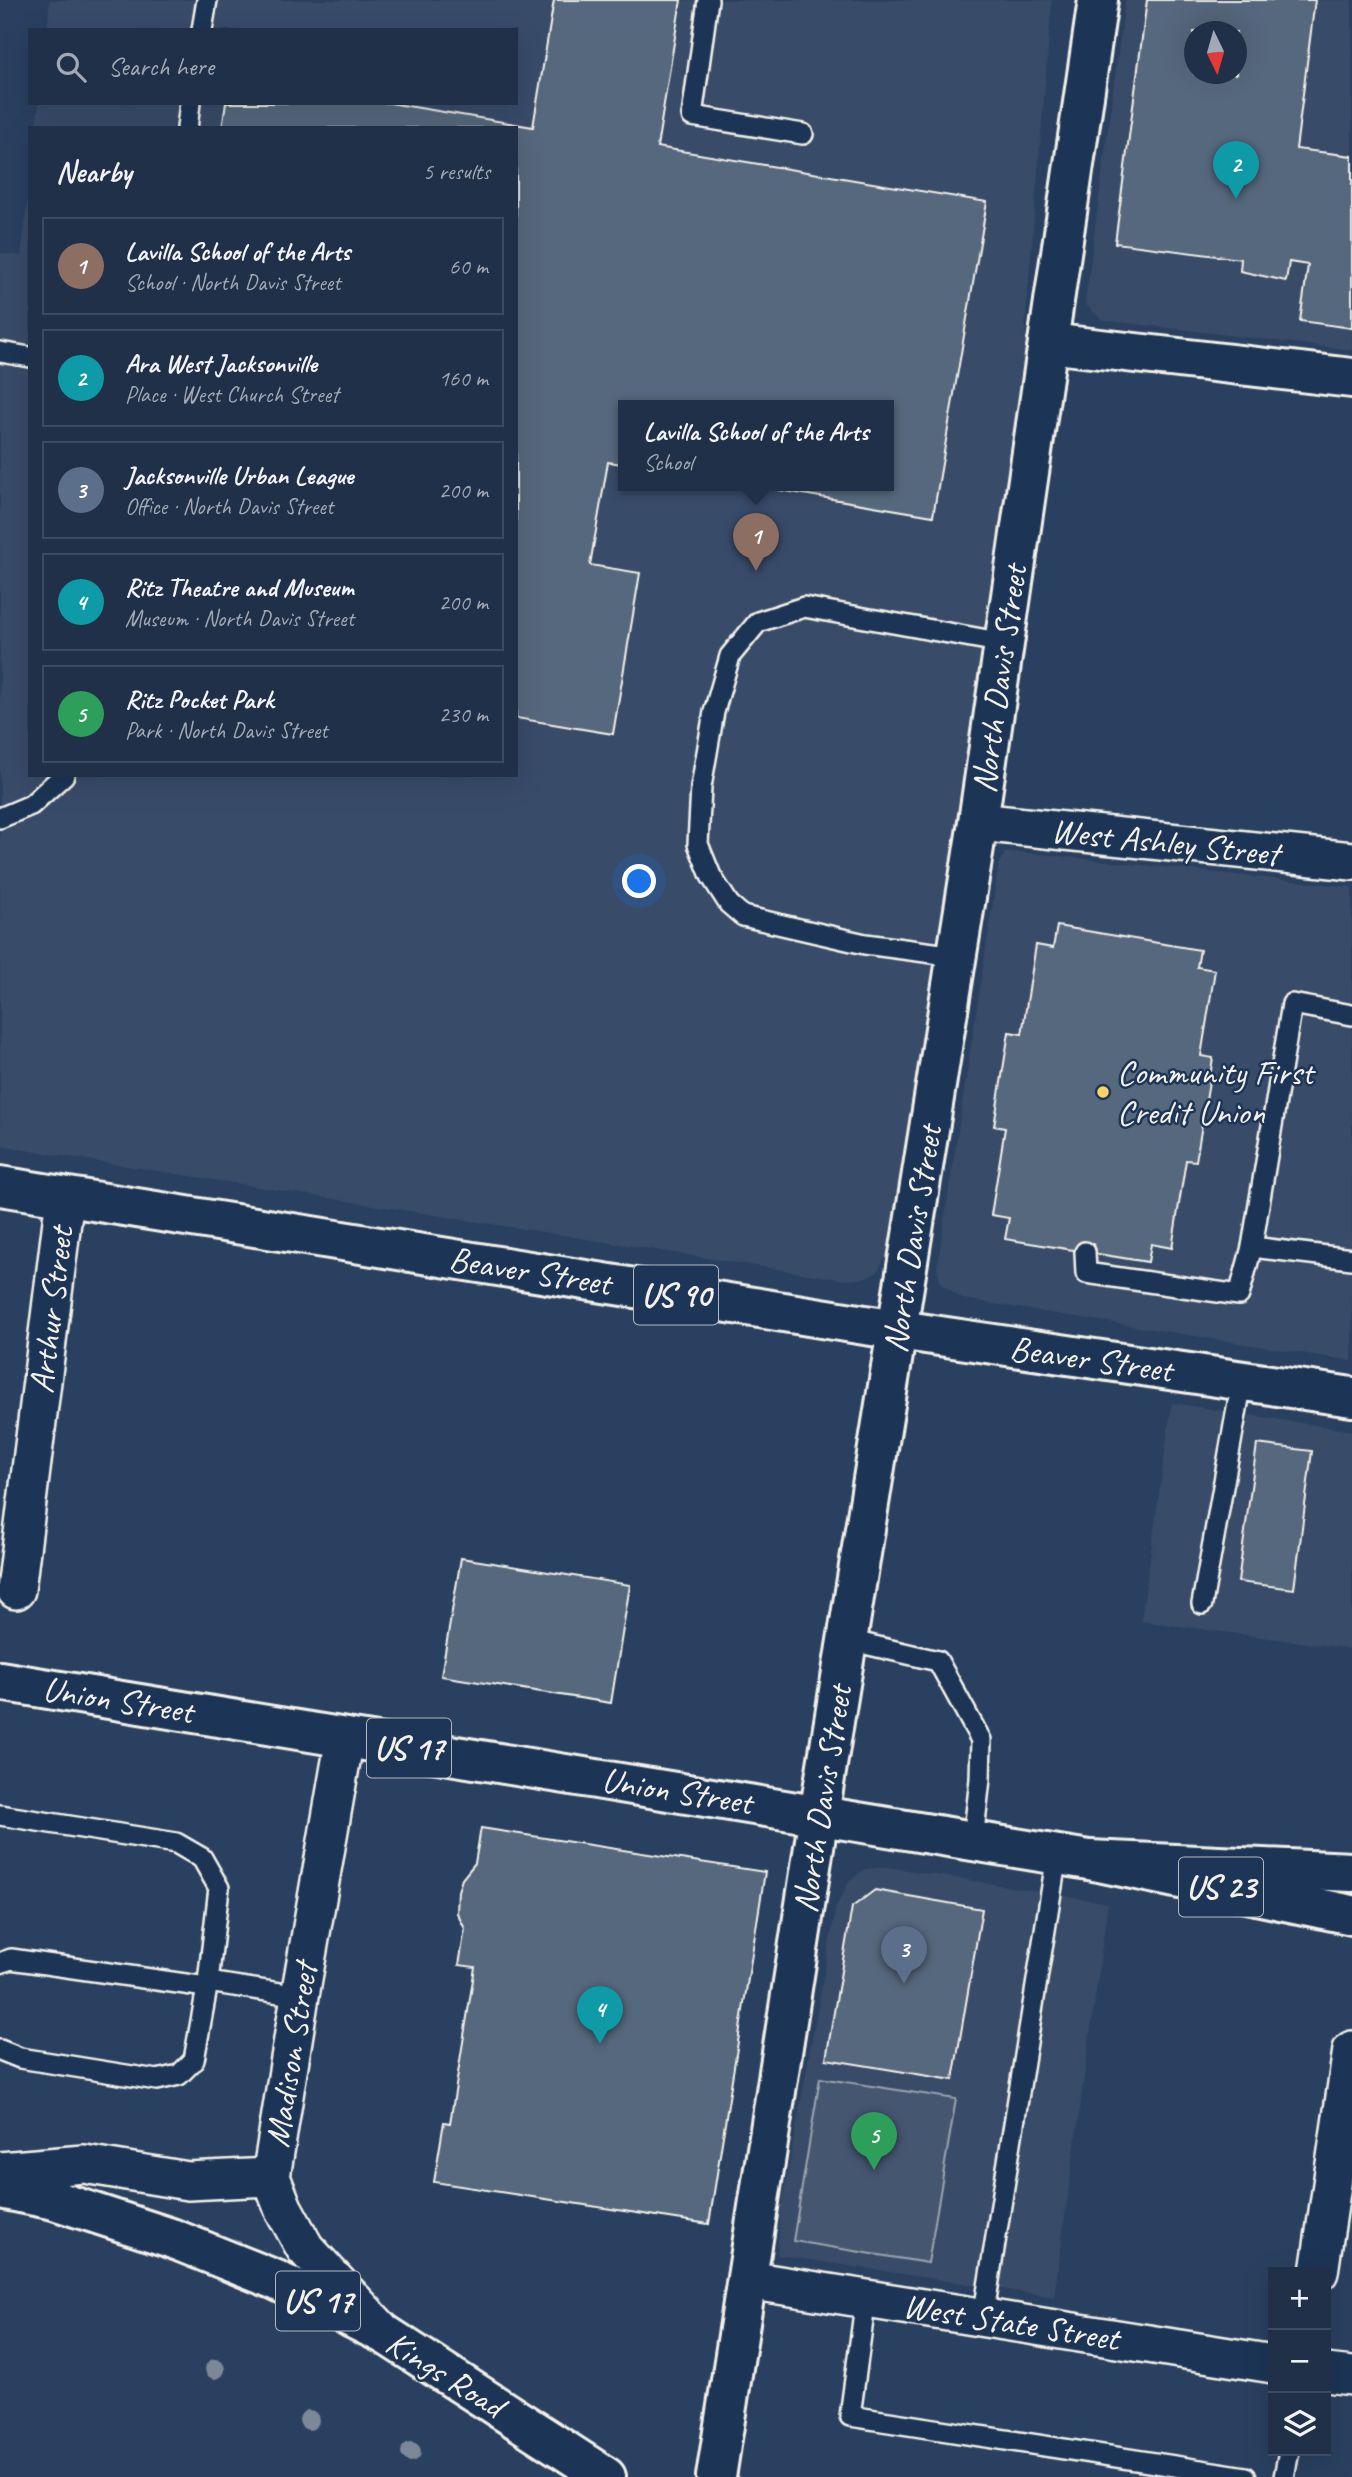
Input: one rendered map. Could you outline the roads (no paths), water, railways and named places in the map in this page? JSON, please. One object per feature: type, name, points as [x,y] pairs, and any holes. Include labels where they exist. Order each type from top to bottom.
[{"type":"main road","name":"North Davis Street","points":[[716,2477],[978,822],[1098,0]]},
{"type":"main road","points":[[1048,343],[1352,378]]},
{"type":"main road","name":"Beaver Street","points":[[0,1186],[897,1330],[1352,1397]]},
{"type":"main road","name":"Union Street","points":[[0,1681],[1073,1857],[1352,1915]]},
{"type":"main road","name":"US 17","points":[[1073,1857],[1352,1872]]},
{"type":"main road","name":"Kings Road","points":[[0,2189],[54,2200],[171,2238],[276,2280],[386,2335],[606,2477]]},
{"type":"street","name":"West Ashley Street","points":[[978,822],[1352,861]]},
{"type":"street","name":"Arthur Street","points":[[16,1590],[65,1197]]},
{"type":"street","name":"Madison Street","points":[[345,1738],[271,2177],[283,2208],[304,2248],[386,2335]]},
{"type":"street","points":[[1320,2267],[1352,2050]]},
{"type":"street","points":[[0,2171],[85,2164],[188,2181],[271,2177]]},
{"type":"street","name":"West State Street","points":[[748,2280],[1268,2363]]},
{"type":"street","points":[[1331,2374],[1352,2376]]},
{"type":"lane","points":[[202,28],[206,0]]},
{"type":"lane","points":[[708,0],[692,116],[803,134]]},
{"type":"lane","points":[[187,126],[190,105]]},
{"type":"lane","points":[[0,352],[28,357]]},
{"type":"lane","points":[[956,956],[865,944],[744,916],[729,904],[711,876],[698,844],[701,787],[714,712],[730,656],[758,622],[804,607],[1004,643]]},
{"type":"lane","points":[[0,818],[32,805],[62,777]]},
{"type":"lane","points":[[1086,1252],[1086,1273],[1239,1295],[1252,1247],[1292,1004],[1352,1015]]},
{"type":"lane","points":[[1252,1247],[1352,1259]]},
{"type":"lane","points":[[1202,1604],[1242,1381]]},
{"type":"lane","points":[[848,1640],[938,1661],[981,1740],[980,1779],[973,1840]]},
{"type":"lane","points":[[0,1815],[176,1843],[202,1858],[219,1888],[194,2060],[179,2075],[157,2080],[20,2058],[0,2050]]},
{"type":"lane","points":[[983,2318],[1073,1857]]},
{"type":"lane","points":[[0,1963],[11,1959],[300,1996]]},
{"type":"lane","points":[[866,2298],[850,2416],[1246,2477]]},
{"type":"lane","points":[[1284,2477],[1288,2456]]},
{"type":"place","name":"Ara West Jacksonville","points":[[1236,199]]},
{"type":"place","name":"Lavilla School of the Arts","points":[[756,571]]},
{"type":"place","name":"Community First Credit Union","points":[[1103,1092]]},
{"type":"place","name":"Jacksonville Urban League","points":[[904,1984]]},
{"type":"place","name":"Ritz Theatre and Museum","points":[[600,2044]]},
{"type":"place","name":"Ritz Pocket Park","points":[[874,2170]]}]
